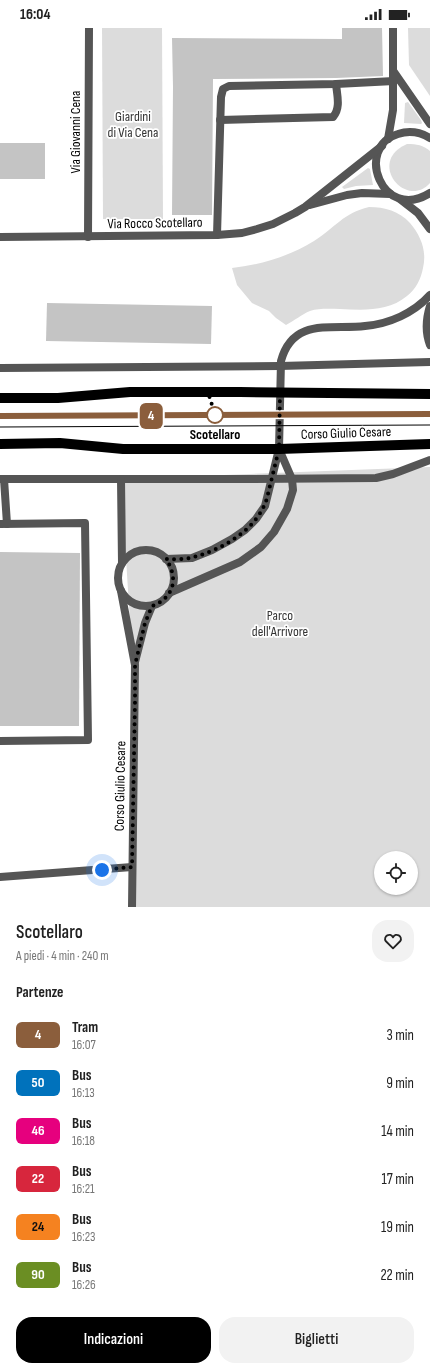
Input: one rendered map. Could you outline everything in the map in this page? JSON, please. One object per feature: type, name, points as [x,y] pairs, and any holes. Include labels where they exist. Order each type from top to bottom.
[{"type":"main road","points":[[0,398],[58,398],[130,392],[430,394]]},
{"type":"main road","name":"Corso Giulio Cesare","points":[[0,444],[60,443],[123,449],[279,449],[430,444]]},
{"type":"street","name":"Via Giovanni Cena","points":[[88,237],[89,28]]},
{"type":"street","points":[[388,139],[393,110],[393,28]]},
{"type":"street","points":[[394,72],[430,124]]},
{"type":"street","points":[[217,235],[220,120],[221,97],[223,89],[228,86],[336,84],[394,81]]},
{"type":"street","points":[[220,120],[333,117],[337,113],[338,106],[336,84]]},
{"type":"street","points":[[430,138],[422,133],[413,131],[395,134],[382,146],[376,163],[376,171],[384,188],[390,194],[418,213],[430,229]]},
{"type":"street","name":"Via Rocco Scotellaro","points":[[0,237],[217,235],[242,233],[265,227],[288,217],[305,207],[382,146]]},
{"type":"street","points":[[398,198],[407,200],[416,199],[430,193]]},
{"type":"street","name":"Via Rocco Scotellaro","points":[[305,207],[351,195],[390,194]]},
{"type":"street","points":[[166,559],[192,558],[212,550],[245,530],[256,519],[265,506],[279,449],[280,366],[282,355],[298,334],[320,327],[365,326],[380,323],[398,317],[414,309],[421,305],[430,295]]},
{"type":"street","points":[[430,306],[426,324],[427,338],[430,345]]},
{"type":"street","points":[[0,368],[280,366],[430,362]]},
{"type":"street","points":[[169,593],[240,562],[261,547],[274,532],[288,509],[291,499],[292,479],[279,449]]},
{"type":"street","points":[[0,741],[88,740],[85,523],[3,524],[2,479],[376,478],[393,474],[430,460]]},
{"type":"street","points":[[121,479],[122,563]]},
{"type":"street","points":[[146,550],[166,559],[173,572],[174,580],[169,593],[164,599],[152,606],[144,606],[137,605],[125,597],[121,591],[118,577],[119,570],[126,558],[132,553],[146,550]]},
{"type":"street","name":"Corso Giulio Cesare","points":[[121,591],[135,665],[132,907]]},
{"type":"street","name":"Corso Giulio Cesare","points":[[135,665],[145,623],[152,606]]},
{"type":"street","points":[[0,878],[132,867]]},
{"type":"green space","name":"Giardini di Via Cena","points":[[102,28],[162,28],[163,219],[103,219]]},
{"type":"green space","points":[[408,28],[430,28],[430,96],[409,65]]},
{"type":"green space","points":[[408,102],[421,120],[421,124],[404,123],[405,103]]},
{"type":"green space","points":[[407,144],[420,145],[430,151],[430,183],[420,190],[411,191],[401,187],[394,180],[390,171],[390,161],[395,152]]},
{"type":"green space","points":[[368,168],[370,169],[373,185],[356,186],[344,189],[342,187]]},
{"type":"green space","points":[[369,207],[391,210],[401,215],[414,228],[420,238],[424,250],[424,262],[419,280],[413,290],[400,301],[392,305],[375,309],[314,310],[286,325],[269,311],[252,303],[237,285],[232,268],[253,265],[295,251],[314,241],[352,213]]},
{"type":"green space","name":"Parco dell'Arrivore","points":[[430,467],[430,907],[135,907],[135,701],[121,479]]},
{"type":"building","points":[[342,28],[382,28],[383,76],[213,79],[212,215],[172,215],[172,38],[342,39]]},
{"type":"building","points":[[0,143],[45,143],[45,179],[0,179]]},
{"type":"building","points":[[47,303],[212,306],[211,344],[46,341]]},
{"type":"building","points":[[0,552],[80,553],[79,726],[0,726]]},
{"type":"tram line","points":[[0,416],[430,414]]},
{"type":"tram line","name":"4","points":[[0,416],[430,414]]},
{"type":"tram line","points":[[0,427],[430,425]]},
{"type":"place","name":"Scotellaro","points":[[215,415]]},
{"type":"route","points":[[102,870],[132,867],[135,665],[145,623],[152,606],[164,599],[172,587],[174,580],[173,572],[166,559],[192,558],[212,550],[232,539],[245,530],[256,519],[265,506],[267,498],[279,449],[280,392],[208,392],[215,415]]}]
